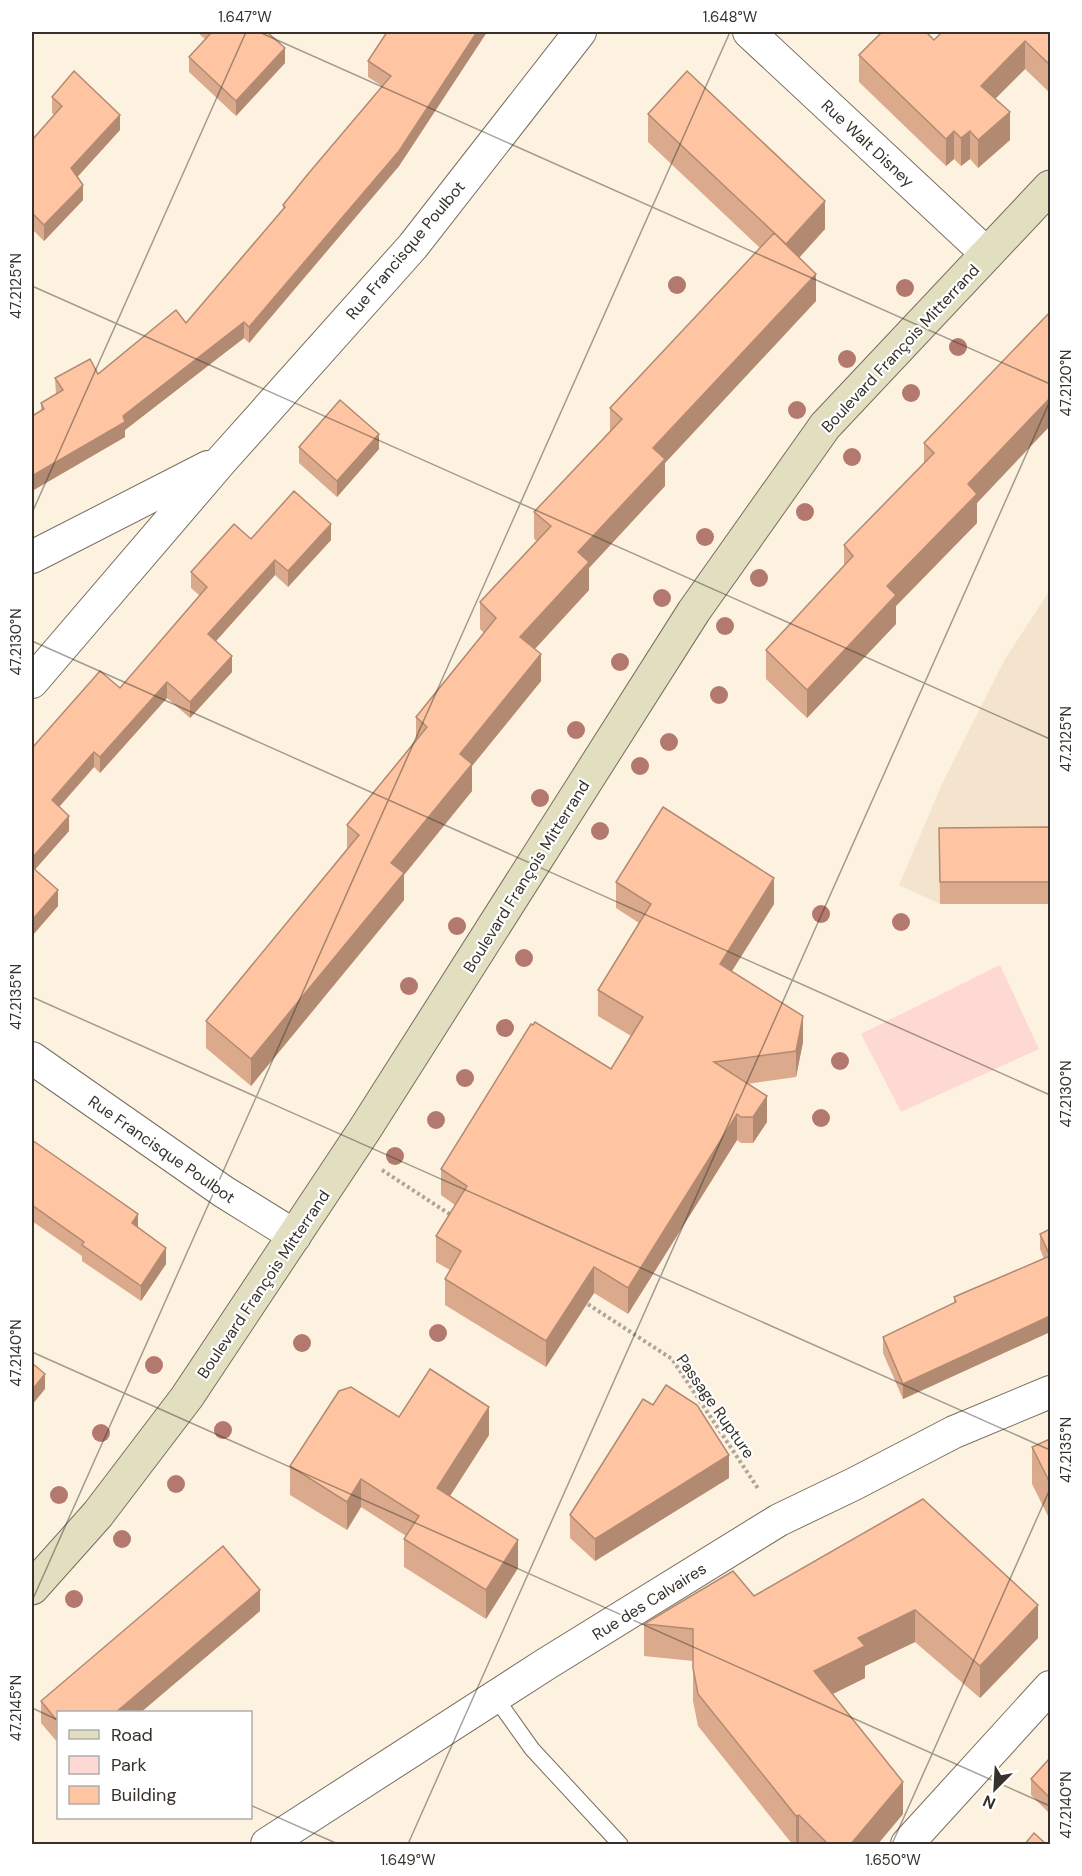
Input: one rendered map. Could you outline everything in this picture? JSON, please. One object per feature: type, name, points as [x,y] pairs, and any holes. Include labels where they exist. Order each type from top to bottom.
[{"type":"street","name":"Rue Francisque Poulbot","points":[[32,682],[222,460],[413,246],[580,32]]},
{"type":"street","name":"Rue Walt Disney","points":[[749,32],[987,254]]},
{"type":"street","name":"Boulevard François Mitterrand","points":[[32,1588],[98,1514],[187,1397],[338,1170],[694,611],[825,426],[1050,187]]},
{"type":"street","name":"Rue Francisque Poulbot","points":[[32,557],[222,460]]},
{"type":"street","name":"Rue Francisque Poulbot","points":[[32,1058],[224,1192],[295,1236]]},
{"type":"street","name":"Rue des Calvaires","points":[[267,1845],[495,1697],[779,1520],[954,1432],[1050,1392]]},
{"type":"street","points":[[907,1845],[1050,1687]]},
{"type":"lane","points":[[495,1697],[532,1749],[620,1845]]},
{"type":"path","points":[[338,1170],[379,1168],[457,1219]]},
{"type":"path","name":"Passage Rupture","points":[[574,1295],[672,1359],[779,1520]]},
{"type":"shaded area","points":[[1050,590],[1050,904],[940,904],[899,885],[942,784],[1005,659]]},
{"type":"green space","points":[[1000,965],[1039,1049],[901,1112],[861,1034]]},
{"type":"building","points":[[212,32],[267,32],[285,48],[236,101],[189,57]]},
{"type":"building","points":[[387,32],[477,32],[399,151],[249,327],[244,322],[123,416],[125,422],[32,476],[32,416],[44,409],[41,403],[63,390],[55,378],[90,359],[98,374],[176,310],[186,323],[285,207],[283,205],[308,174],[391,76],[368,61]]},
{"type":"building","points":[[882,32],[926,32],[934,40],[942,32],[1050,32],[1050,65],[1025,41],[981,86],[1010,112],[978,140],[970,131],[961,138],[954,131],[946,139],[859,55]]},
{"type":"building","points":[[74,71],[120,115],[71,168],[83,185],[44,225],[32,213],[32,140],[62,106],[52,97]]},
{"type":"building","points":[[687,71],[825,201],[786,244],[648,114]]},
{"type":"building","points":[[774,233],[816,274],[653,448],[665,459],[578,552],[589,562],[520,637],[541,654],[460,754],[472,764],[391,863],[404,873],[251,1059],[206,1021],[359,835],[347,825],[427,727],[416,717],[496,618],[480,602],[551,526],[534,512],[622,419],[610,408]]},
{"type":"building","points":[[1050,312],[1050,398],[968,484],[977,494],[887,586],[896,595],[807,690],[766,650],[853,556],[844,545],[934,453],[924,443]]},
{"type":"building","points":[[340,400],[379,434],[337,481],[299,447]]},
{"type":"building","points":[[294,491],[331,524],[288,571],[275,560],[208,634],[232,656],[190,702],[167,682],[100,757],[94,752],[52,800],[69,816],[32,858],[32,748],[100,671],[120,688],[207,587],[191,572],[234,524],[251,539]]},
{"type":"building","points":[[663,807],[774,878],[720,964],[803,1016],[796,1051],[714,1062],[767,1096],[753,1117],[741,1117],[737,1114],[628,1288],[594,1267],[546,1341],[445,1279],[461,1251],[436,1236],[467,1186],[441,1169],[531,1024],[535,1022],[611,1069],[643,1017],[598,990],[651,904],[616,882]]},
{"type":"building","points":[[1050,827],[1050,882],[940,882],[939,828]]},
{"type":"building","points":[[32,867],[58,890],[32,920]]},
{"type":"building","points":[[32,1140],[138,1214],[132,1223],[166,1248],[141,1286],[82,1245],[84,1242],[32,1205]]},
{"type":"building","points":[[1050,1229],[1050,1256],[1040,1234]]},
{"type":"building","points":[[1050,1256],[1050,1316],[903,1384],[883,1337],[956,1302],[954,1297]]},
{"type":"building","points":[[32,1363],[45,1374],[32,1390]]},
{"type":"building","points":[[430,1369],[489,1407],[437,1488],[518,1540],[486,1590],[404,1539],[419,1516],[361,1479],[347,1502],[290,1466],[339,1391],[351,1387],[399,1417]]},
{"type":"building","points":[[666,1385],[697,1405],[729,1455],[595,1539],[570,1515],[643,1399],[653,1405]]},
{"type":"building","points":[[1050,1439],[1050,1483],[1032,1447]]},
{"type":"building","points":[[923,1499],[1038,1605],[980,1666],[915,1610],[858,1638],[865,1646],[814,1671],[903,1782],[850,1845],[829,1845],[799,1815],[796,1816],[698,1694],[693,1668],[693,1629],[644,1624],[733,1571],[754,1596]]},
{"type":"building","points":[[223,1546],[260,1590],[117,1711],[57,1711],[57,1721],[41,1701]]},
{"type":"building","points":[[1050,1758],[1050,1798],[1031,1779]]},
{"type":"building","points":[[1034,1833],[1047,1845],[1024,1845]]}]
